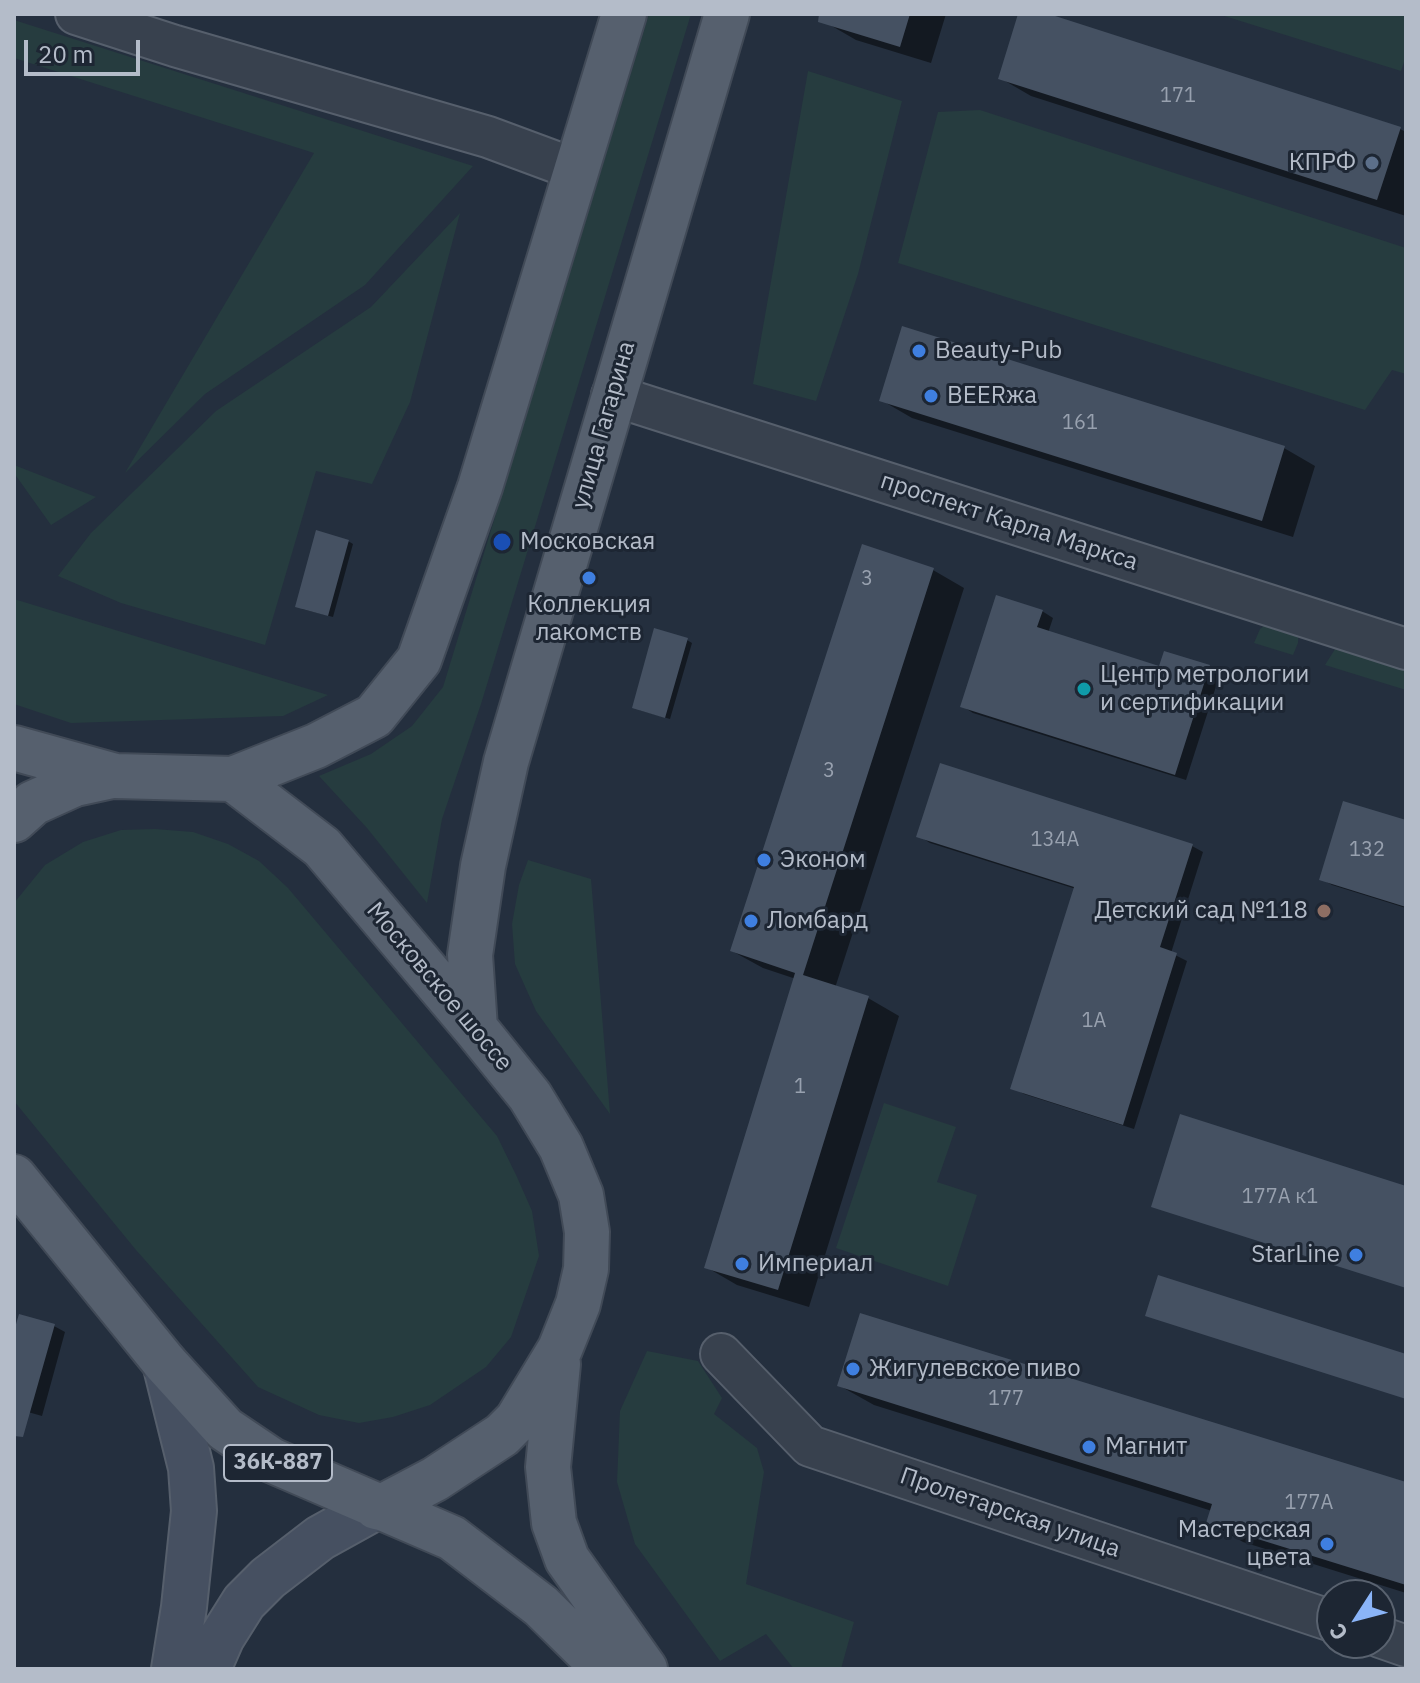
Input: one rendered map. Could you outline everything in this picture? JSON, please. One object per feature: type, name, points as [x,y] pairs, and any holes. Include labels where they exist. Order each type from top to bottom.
[{"type":"main road","points":[[14,820],[33,803],[75,784],[115,776],[233,779],[316,746],[374,716],[419,660],[480,487],[624,14]]},
{"type":"main road","name":"улица Гагарина","points":[[475,1028],[470,955],[483,866],[506,762],[727,14]]},
{"type":"main road","points":[[14,748],[115,776]]},
{"type":"main road","name":"Московское шоссе","points":[[233,779],[322,847],[475,1028],[530,1096],[561,1147],[581,1195],[587,1232],[586,1269],[578,1304],[560,1349],[517,1420],[502,1435],[435,1479],[378,1508]]},
{"type":"main road","name":"36К-887","points":[[14,1177],[165,1363],[225,1429],[259,1452],[305,1476],[452,1538],[541,1606],[605,1669]]},
{"type":"main road","name":"Московское шоссе","points":[[560,1349],[548,1467],[554,1523],[567,1559],[645,1669]]},
{"type":"main road","points":[[165,1363],[191,1468],[194,1511],[174,1669]]},
{"type":"main road","points":[[208,1669],[222,1637],[244,1602],[268,1578],[320,1538],[378,1508]]},
{"type":"street","points":[[76,14],[488,137],[577,170]]},
{"type":"street","name":"проспект Карла Маркса","points":[[612,395],[1406,649]]},
{"type":"street","name":"Пролетарская улица","points":[[721,1354],[810,1446],[1316,1616]]},
{"type":"green space","points":[[649,14],[691,14],[481,704],[442,819],[427,903],[367,828],[319,776],[371,754],[412,726],[443,687]]},
{"type":"green space","points":[[1218,14],[1406,14],[1406,56],[1401,71]]},
{"type":"green space","points":[[14,20],[473,166],[365,285],[205,394],[125,473],[314,153],[14,58]]},
{"type":"green space","points":[[808,71],[902,101],[858,274],[816,401],[753,384]]},
{"type":"green space","points":[[980,110],[1406,248],[1406,374],[1392,370],[1365,410],[898,263],[938,112]]},
{"type":"green space","points":[[460,213],[410,402],[372,484],[316,471],[265,645],[121,603],[58,576],[91,533],[216,411],[371,307]]},
{"type":"green space","points":[[14,465],[96,497],[51,525],[14,473]]},
{"type":"green space","points":[[14,599],[328,695],[283,716],[71,723],[14,704]]},
{"type":"green space","points":[[1272,620],[1299,626],[1298,643],[1293,655],[1254,643],[1260,629]]},
{"type":"green space","points":[[1337,646],[1406,662],[1406,690],[1325,665]]},
{"type":"green space","points":[[121,830],[193,832],[228,844],[259,861],[288,888],[497,1136],[517,1177],[532,1211],[539,1256],[511,1337],[486,1367],[430,1405],[393,1417],[359,1423],[319,1415],[258,1387],[136,1250],[14,1101],[14,903],[45,865],[83,842]]},
{"type":"green space","points":[[528,860],[591,879],[610,1114],[536,1011],[515,964],[512,924],[519,885]]},
{"type":"green space","points":[[884,1103],[956,1127],[937,1182],[977,1195],[948,1286],[836,1248]]},
{"type":"green space","points":[[647,1351],[698,1361],[722,1398],[714,1414],[757,1448],[764,1472],[746,1584],[854,1622],[841,1669],[794,1669],[766,1634],[720,1661],[635,1544],[617,1482],[620,1411]]},
{"type":"building","points":[[819,14],[910,14],[900,47],[818,22]]},
{"type":"building","points":[[1018,14],[1049,14],[1401,127],[1377,200],[998,79]]},
{"type":"building","points":[[902,326],[1285,446],[1262,521],[879,401]]},
{"type":"building","points":[[316,530],[349,540],[328,616],[295,607]]},
{"type":"building","points":[[862,544],[934,568],[803,975],[869,996],[778,1290],[704,1268],[795,973],[798,974],[730,951]]},
{"type":"building","name":"Центр метрологии и сертификации","points":[[996,595],[1043,610],[1037,627],[1159,666],[1164,651],[1210,665],[1175,775],[960,707]]},
{"type":"building","points":[[654,628],[688,638],[665,718],[632,708]]},
{"type":"building","points":[[940,763],[1193,844],[1160,947],[1177,953],[1123,1125],[1010,1089],[1074,887],[916,837]]},
{"type":"building","points":[[1343,801],[1406,820],[1406,907],[1319,880]]},
{"type":"building","points":[[1180,1114],[1406,1186],[1406,1288],[1151,1207]]},
{"type":"building","points":[[1158,1275],[1406,1354],[1406,1399],[1145,1316]]},
{"type":"building","points":[[860,1313],[1406,1482],[1406,1585],[1396,1582],[1396,1579],[1387,1579],[1206,1523],[1212,1504],[837,1386]]},
{"type":"building","points":[[19,1314],[55,1324],[23,1437],[14,1436],[14,1331]]},
{"type":"place","name":"КПРФ","points":[[1372,163]]},
{"type":"place","name":"Beauty-Pub","points":[[919,351]]},
{"type":"place","name":"BEERжа","points":[[931,396]]},
{"type":"place","name":"Московская","points":[[502,542]]},
{"type":"place","name":"Коллекция лакомств","points":[[589,578]]},
{"type":"place","name":"Центр метрологии и сертификации","points":[[1084,689]]},
{"type":"place","name":"Эконом","points":[[764,860]]},
{"type":"place","name":"Детский сад №118","points":[[1324,911]]},
{"type":"place","name":"Ломбард","points":[[751,921]]},
{"type":"place","name":"StarLine","points":[[1356,1255]]},
{"type":"place","name":"Империал","points":[[742,1264]]},
{"type":"place","name":"Жигулевское пиво","points":[[853,1369]]},
{"type":"place","name":"Магнит","points":[[1089,1447]]},
{"type":"place","name":"Мастерская цвета","points":[[1327,1544]]}]
